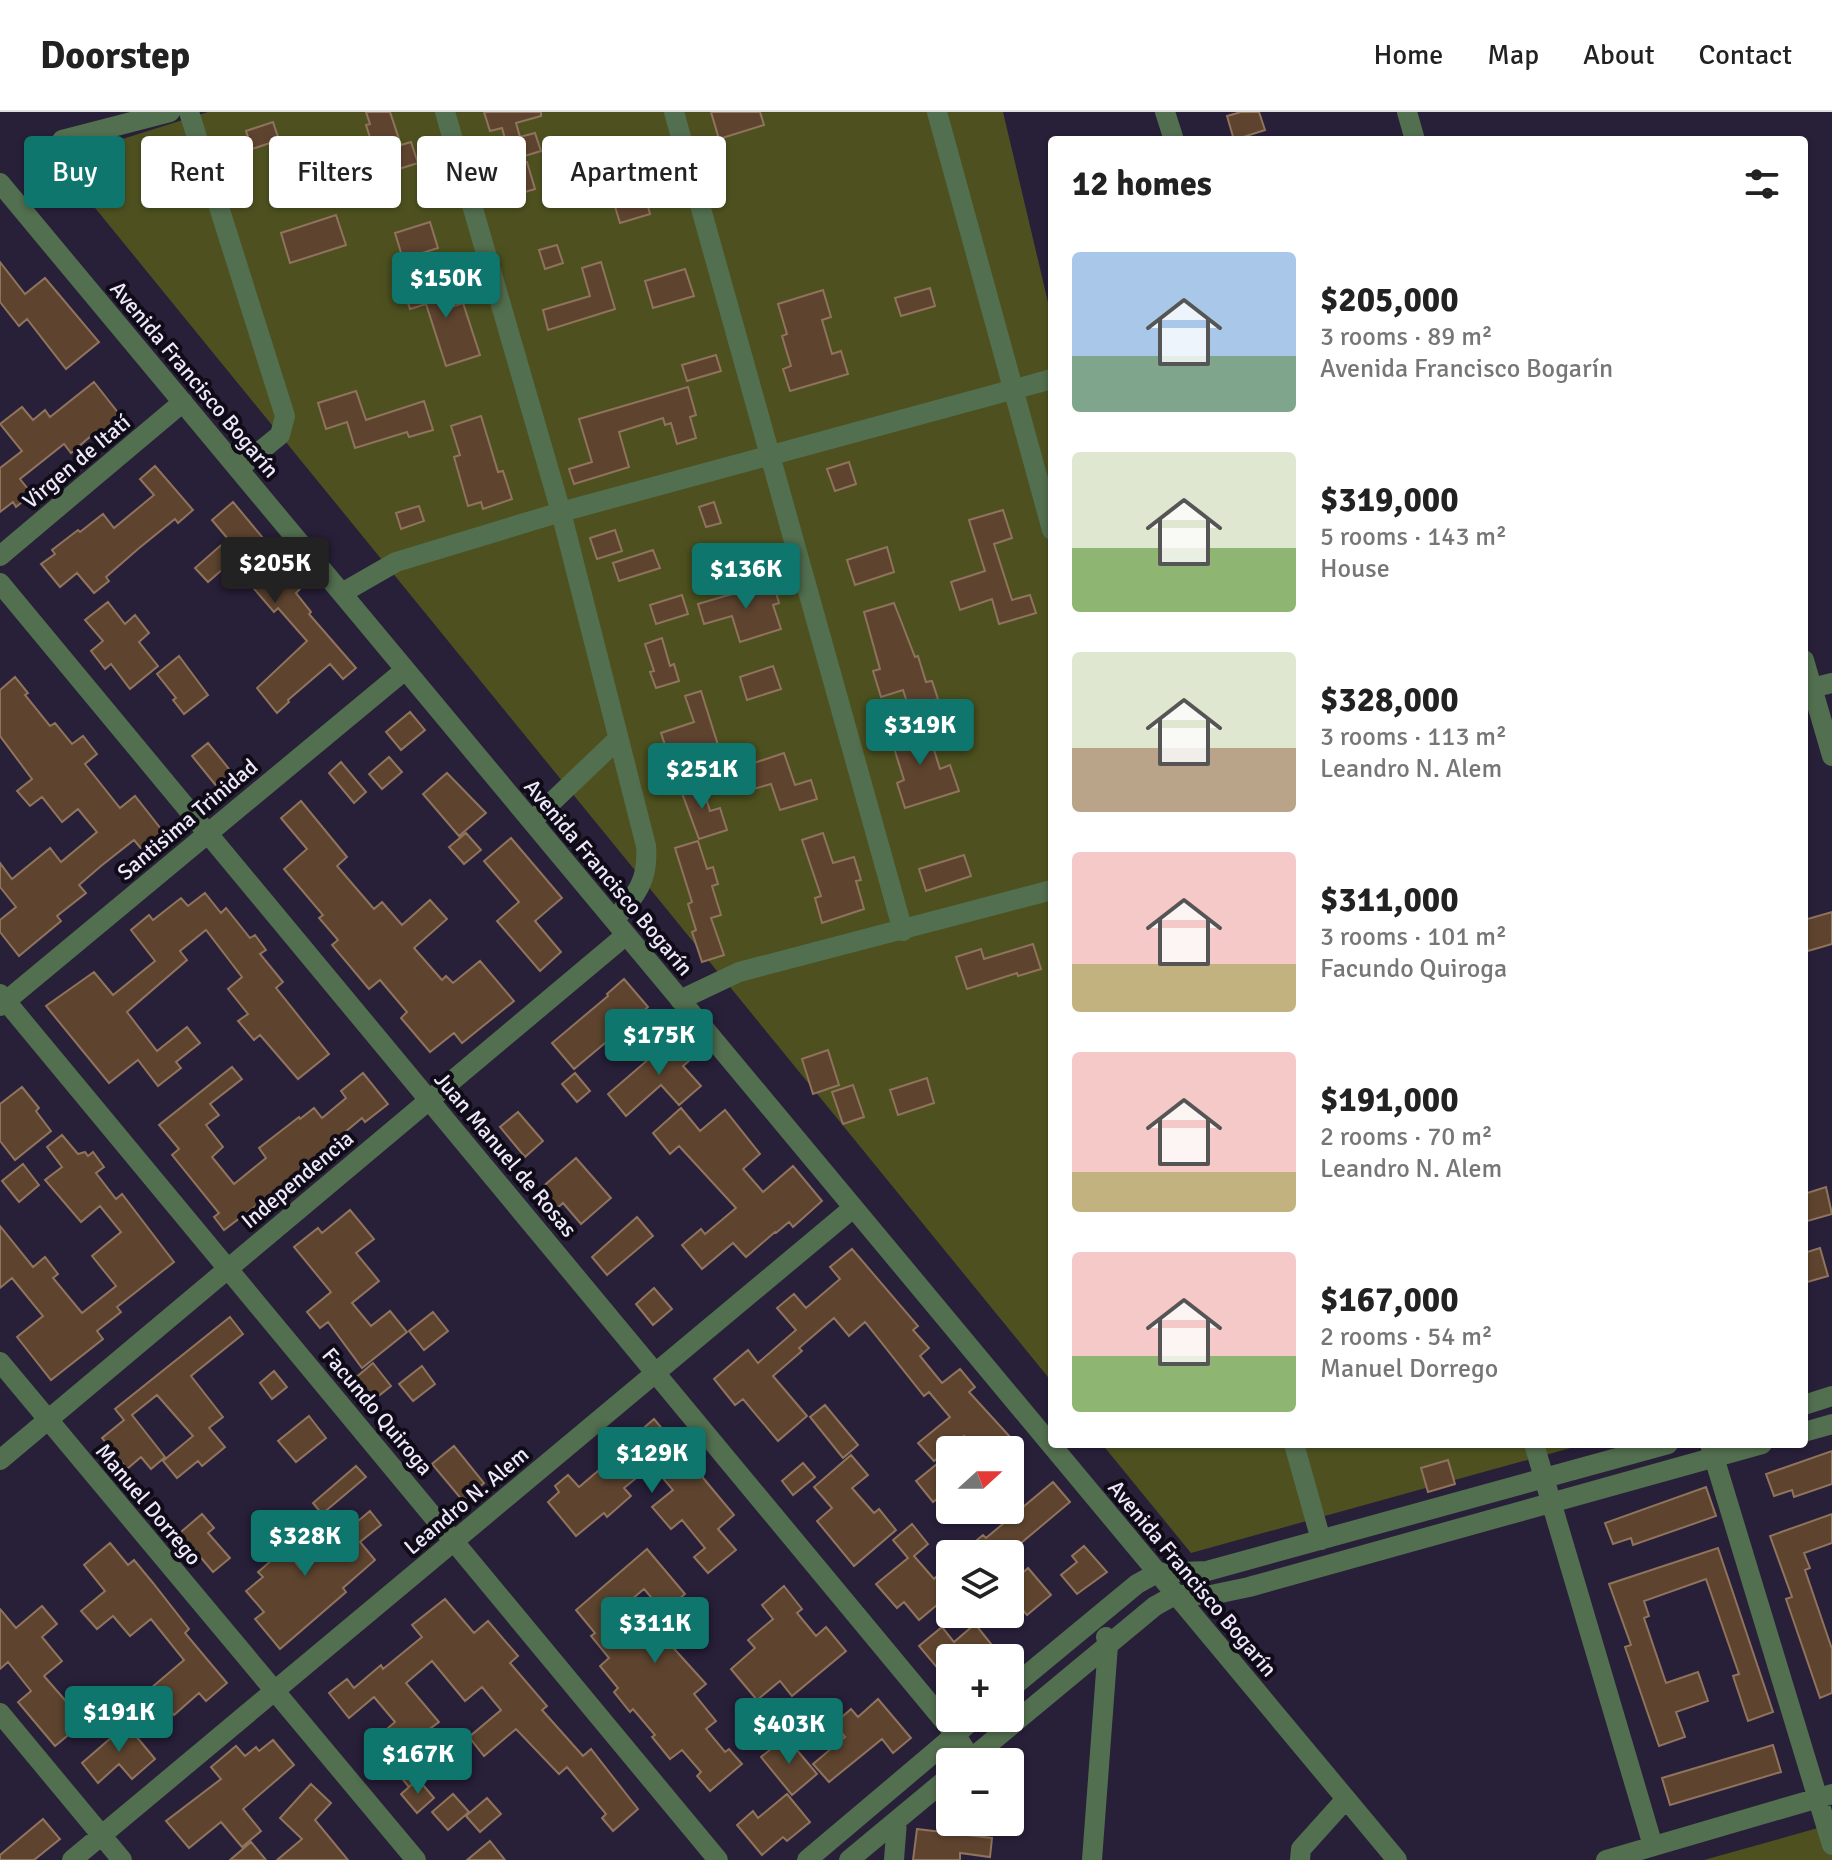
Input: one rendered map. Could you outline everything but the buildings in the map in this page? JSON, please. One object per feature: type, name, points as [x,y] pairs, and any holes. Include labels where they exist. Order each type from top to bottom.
[{"type":"street","points":[[77,136],[170,112]]},
{"type":"street","points":[[189,112],[285,416],[280,435],[238,469]]},
{"type":"street","name":"Independencia","points":[[0,1460],[430,1099],[620,928],[639,893],[647,863],[646,846],[561,512],[445,112]]},
{"type":"street","points":[[674,112],[903,931]]},
{"type":"street","points":[[937,112],[1048,515]]},
{"type":"street","points":[[1165,112],[1173,136]]},
{"type":"street","points":[[1407,112],[1414,136]]},
{"type":"street","name":"Avenida Francisco Bogarín","points":[[0,183],[1048,1442]]},
{"type":"street","points":[[342,593],[396,562],[561,512],[1048,380]]},
{"type":"street","name":"Virgen de Itatí","points":[[0,556],[183,402]]},
{"type":"street","name":"Juan Manuel de Rosas","points":[[0,583],[656,1372],[955,1734],[963,1748]]},
{"type":"street","name":"Santisima Trinidad","points":[[2,1000],[405,670]]},
{"type":"street","points":[[1816,687],[1832,756]]},
{"type":"street","points":[[532,821],[618,739]]},
{"type":"street","points":[[680,1000],[739,972],[1048,891]]},
{"type":"street","name":"Facundo Quiroga","points":[[2,1000],[718,1860]]},
{"type":"street","name":"Leandro N. Alem","points":[[72,1860],[853,1208]]},
{"type":"street","name":"Manuel Dorrego","points":[[0,1362],[416,1860]]},
{"type":"street","points":[[1808,1404],[1832,1396]]},
{"type":"street","points":[[1808,1431],[1832,1424]]},
{"type":"street","name":"Avenida Francisco Bogarín","points":[[1053,1448],[1397,1860]]},
{"type":"street","points":[[1295,1448],[1321,1540]]},
{"type":"street","points":[[1535,1448],[1653,1846]]},
{"type":"street","points":[[1024,1678],[1137,1584],[1157,1573],[1207,1571],[1654,1448]]},
{"type":"street","points":[[984,1748],[1155,1606],[1175,1595],[1211,1595],[1249,1587],[1550,1503],[1712,1451],[1733,1448]]},
{"type":"street","points":[[1712,1451],[1825,1796],[1832,1845]]},
{"type":"street","points":[[1092,1860],[1108,1645],[1099,1616]]},
{"type":"street","points":[[0,1713],[122,1860]]},
{"type":"street","points":[[807,1860],[958,1732]]},
{"type":"street","points":[[849,1860],[936,1788]]},
{"type":"street","points":[[1606,1860],[1825,1796]]},
{"type":"street","points":[[1300,1860],[1301,1849],[1346,1799]]},
{"type":"street","points":[[894,1860],[897,1821]]},
{"type":"green space","points":[[208,112],[1003,112],[1048,302],[1048,1377],[95,208],[125,208],[125,138]]},
{"type":"green space","points":[[1105,1448],[1571,1448],[1191,1553]]},
{"type":"green space","points":[[1832,1824],[1832,1860],[1704,1860]]}]
